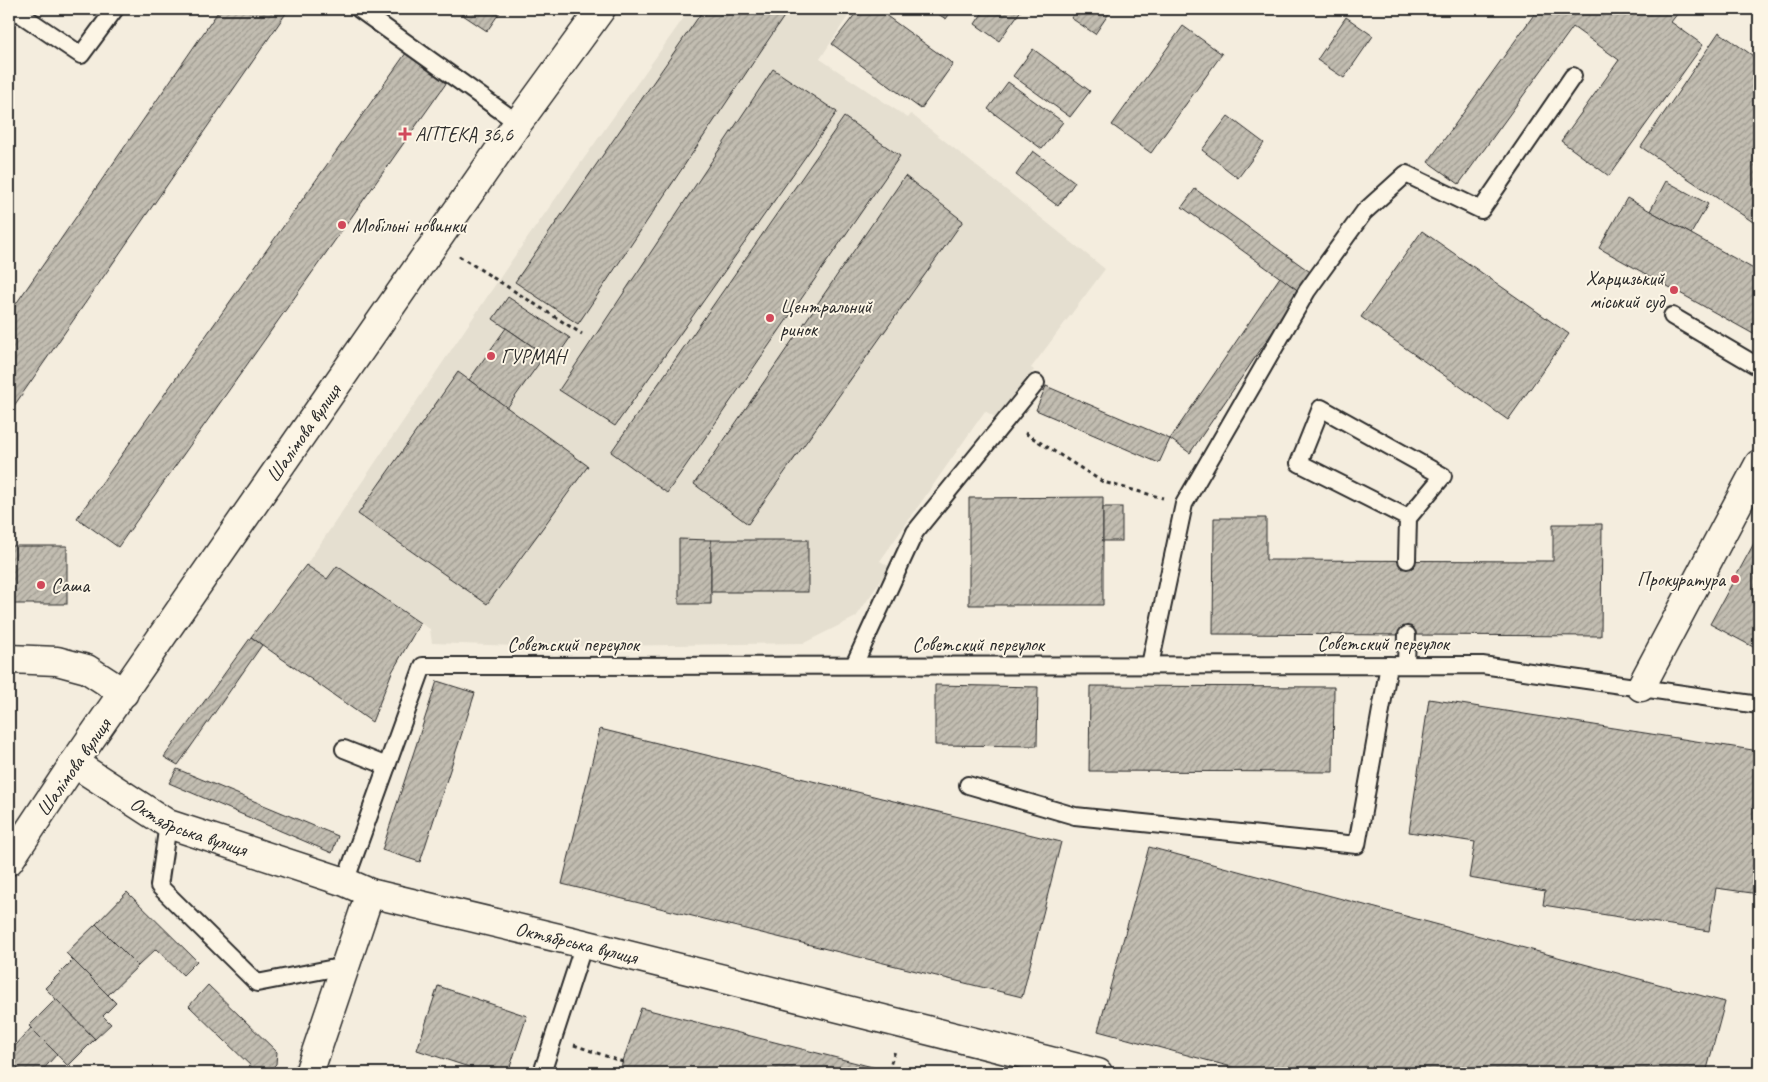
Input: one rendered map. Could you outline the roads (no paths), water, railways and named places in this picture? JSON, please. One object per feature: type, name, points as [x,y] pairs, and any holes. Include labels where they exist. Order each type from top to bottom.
[{"type":"main road","name":"Шалімова вулиця","points":[[9,861],[74,764],[518,123],[601,9]]},
{"type":"main road","points":[[1641,687],[1759,464]]},
{"type":"main road","points":[[9,659],[57,661],[88,669],[124,693]]},
{"type":"main road","name":"Октябрська вулиця","points":[[74,764],[168,824],[345,882],[370,893],[584,944],[1098,1073]]},
{"type":"main road","points":[[309,1073],[370,893]]},
{"type":"lane","points":[[13,9],[82,54],[115,9]]},
{"type":"lane","points":[[359,9],[518,123]]},
{"type":"lane","points":[[1150,665],[1184,504],[1307,290],[1364,212],[1406,174],[1481,210],[1574,76]]},
{"type":"lane","points":[[1672,316],[1759,367]]},
{"type":"lane","points":[[854,665],[915,532],[1036,383]]},
{"type":"lane","points":[[1407,560],[1408,518],[1443,476],[1321,408],[1299,463],[1408,518]]},
{"type":"lane","points":[[1406,664],[1407,635]]},
{"type":"lane","points":[[968,784],[1076,816],[1356,845],[1389,664]]},
{"type":"lane","name":"Советский переулок","points":[[345,882],[423,666],[1482,664],[1759,705]]},
{"type":"lane","points":[[344,749],[387,766]]},
{"type":"lane","points":[[168,824],[159,886],[257,984],[345,966]]},
{"type":"lane","points":[[542,1073],[584,944]]},
{"type":"place","name":"АПТЕКА 36,6","points":[[405,134]]},
{"type":"place","name":"Мобільні новинки","points":[[342,225]]},
{"type":"place","name":"Харцизький міський суд","points":[[1674,290]]},
{"type":"place","name":"Центральний ринок","points":[[770,318]]},
{"type":"place","name":"ГУРМАН","points":[[491,356]]},
{"type":"place","name":"Прокуратура","points":[[1735,579]]},
{"type":"place","name":"Саша","points":[[41,585]]}]
